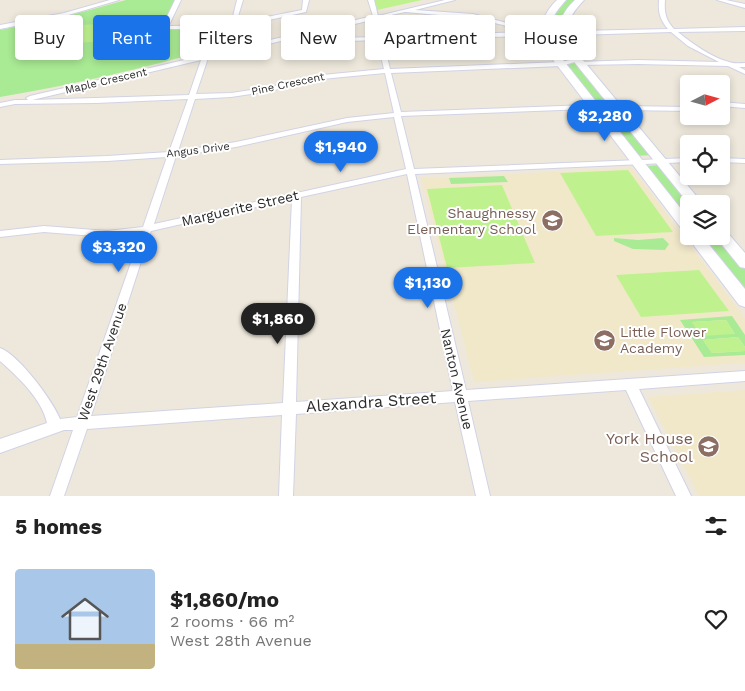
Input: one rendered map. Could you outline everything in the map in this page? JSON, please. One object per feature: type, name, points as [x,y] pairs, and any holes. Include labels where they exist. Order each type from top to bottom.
[{"type":"main road","points":[[549,15],[562,0]]},
{"type":"main road","points":[[565,15],[580,0]]},
{"type":"main road","points":[[558,60],[680,218]]},
{"type":"main road","points":[[577,61],[689,195]]},
{"type":"main road","points":[[730,244],[745,262]]},
{"type":"main road","points":[[701,245],[745,301]]},
{"type":"street","points":[[0,27],[65,14],[116,0]]},
{"type":"street","points":[[178,0],[166,24],[169,28],[180,28]]},
{"type":"street","points":[[236,15],[240,0]]},
{"type":"street","points":[[271,18],[304,11],[306,0]]},
{"type":"street","name":"Nanton Avenue","points":[[371,0],[374,15]]},
{"type":"street","name":"Maple Crescent","points":[[388,15],[452,0]]},
{"type":"street","points":[[662,0],[660,13],[672,31],[697,48],[745,72]]},
{"type":"street","points":[[720,0],[745,6]]},
{"type":"street","points":[[406,11],[473,16],[505,24]]},
{"type":"street","name":"Maple Crescent","points":[[271,42],[365,20]]},
{"type":"street","points":[[596,32],[745,29]]},
{"type":"street","points":[[280,40],[365,38]]},
{"type":"street","name":"Maple Crescent","points":[[15,102],[196,60]]},
{"type":"street","name":"West 29th Avenue","points":[[57,496],[204,60]]},
{"type":"street","name":"Nanton Avenue","points":[[385,60],[483,496]]},
{"type":"street","name":"Pine Crescent","points":[[0,105],[15,102],[96,101],[239,94],[322,77],[387,70],[561,64],[577,61],[745,65]]},
{"type":"street","points":[[96,101],[108,80]]},
{"type":"street","name":"Angus Drive","points":[[614,106],[620,102],[680,102]]},
{"type":"street","points":[[730,105],[745,106]]},
{"type":"street","name":"Angus Drive","points":[[0,162],[172,154],[240,144],[342,120],[397,114],[595,106],[680,109]]},
{"type":"street","points":[[730,111],[745,112]]},
{"type":"street","name":"Marguerite Street","points":[[0,234],[44,229],[107,234],[148,229],[410,172],[680,160]]},
{"type":"street","points":[[730,160],[745,161]]},
{"type":"street","points":[[286,496],[297,196]]},
{"type":"street","points":[[0,353],[16,367],[52,413],[55,427]]},
{"type":"street","name":"Alexandra Street","points":[[0,446],[55,427],[82,423],[745,376]]},
{"type":"street","points":[[630,384],[684,496]]},
{"type":"shaded area","points":[[632,168],[680,232],[680,245],[690,245],[745,318],[745,363],[474,382],[421,178]]},
{"type":"shaded area","name":"York House School","points":[[745,390],[745,496],[699,496],[648,397]]},
{"type":"green space","points":[[126,0],[175,0],[168,15],[93,15],[93,60],[170,60],[170,30],[180,30],[180,57],[159,63],[106,76],[0,97],[0,30],[15,27],[15,60],[83,60],[83,15],[72,15]]},
{"type":"green space","points":[[374,0],[422,0],[377,10]]},
{"type":"green space","points":[[566,0],[578,0],[562,15],[553,15]]},
{"type":"green space","points":[[93,24],[93,42],[83,42],[83,25]]},
{"type":"green space","points":[[575,63],[606,102],[595,102],[567,65]]},
{"type":"green space","points":[[611,109],[615,111],[607,112],[616,112],[652,155],[636,156],[602,110]]},
{"type":"green space","points":[[660,165],[685,195],[680,195],[680,212],[644,166]]},
{"type":"green space","points":[[628,170],[673,232],[596,236],[560,173]]},
{"type":"green space","points":[[504,176],[508,182],[451,184],[449,178]]},
{"type":"green space","points":[[502,185],[535,263],[447,268],[427,189]]},
{"type":"green space","points":[[614,238],[638,240],[663,238],[669,244],[665,250],[633,249],[614,241]]},
{"type":"green space","points":[[706,245],[725,245],[745,269],[745,294]]},
{"type":"green space","points":[[699,270],[729,311],[641,317],[616,275]]},
{"type":"green space","points":[[732,316],[745,335],[745,347],[738,337],[703,340],[712,353],[745,351],[745,355],[704,357],[680,320]],"holes":[[[726,320],[735,334],[692,323],[692,322]]]},
{"type":"green space","points":[[726,320],[735,334],[701,336],[692,322]]},
{"type":"green space","points":[[738,337],[745,347],[745,351],[712,353],[703,340]]},
{"type":"place","name":"Shaughnessy Elementary School","points":[[552,221]]},
{"type":"place","name":"Little Flower Academy","points":[[604,340]]},
{"type":"place","name":"York House School","points":[[709,447]]}]
